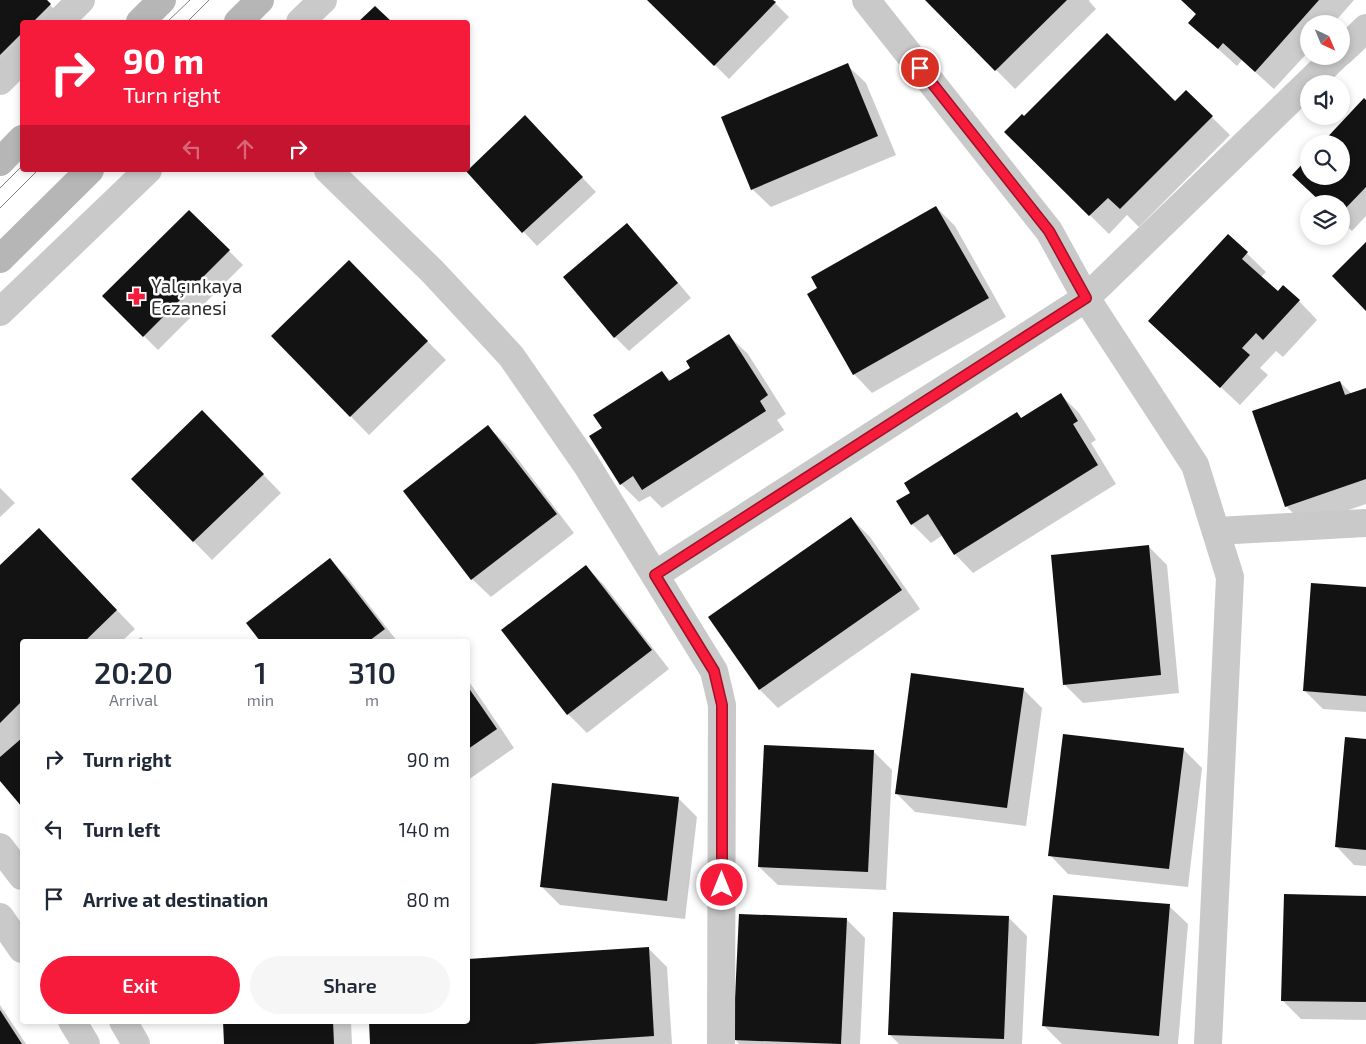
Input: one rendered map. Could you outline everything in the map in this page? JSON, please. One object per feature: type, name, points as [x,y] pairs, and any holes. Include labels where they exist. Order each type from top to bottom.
[{"type":"main road","points":[[142,20],[162,0]]},
{"type":"main road","points":[[240,20],[260,0]]},
{"type":"main road","points":[[0,162],[20,141]]},
{"type":"main road","points":[[0,259],[88,172]]},
{"type":"street","points":[[61,20],[81,0]]},
{"type":"street","points":[[302,20],[323,0]]},
{"type":"street","points":[[866,0],[1049,231],[1086,298],[1195,465],[1230,577],[1208,1044]]},
{"type":"street","points":[[1350,43],[1366,28]]},
{"type":"street","points":[[0,81],[20,61]]},
{"type":"street","points":[[655,575],[1086,298],[1327,65]]},
{"type":"street","points":[[0,312],[146,172]]},
{"type":"street","points":[[330,172],[434,272],[511,356],[586,464],[714,671],[722,705],[721,1044]]},
{"type":"street","points":[[1216,531],[1366,523]]},
{"type":"street","points":[[0,847],[20,873]]},
{"type":"street","points":[[0,917],[20,946]]},
{"type":"street","points":[[74,1024],[86,1044]]},
{"type":"street","points":[[125,1024],[136,1044]]},
{"type":"building","points":[[0,0],[47,0],[51,4],[35,20],[20,20],[20,35],[0,55]]},
{"type":"building","points":[[647,0],[773,0],[776,2],[714,66]]},
{"type":"building","points":[[925,0],[1067,0],[995,71]]},
{"type":"building","points":[[1181,0],[1319,0],[1306,15],[1300,15],[1300,21],[1255,72],[1223,43],[1218,49],[1188,23],[1196,14]]},
{"type":"building","points":[[375,6],[390,20],[360,20]]},
{"type":"building","points":[[1107,33],[1175,101],[1186,90],[1213,116],[1120,209],[1108,198],[1089,216],[1004,132],[1022,114],[1024,116]]},
{"type":"building","points":[[848,63],[878,136],[751,190],[721,117]]},
{"type":"building","points":[[1364,98],[1366,100],[1366,187],[1350,204],[1350,195],[1313,195],[1303,185],[1350,185],[1350,135],[1329,135],[1339,125],[1350,125],[1350,113]]},
{"type":"building","points":[[525,115],[583,177],[522,233],[467,172],[470,172],[470,168]]},
{"type":"building","points":[[1300,167],[1300,182],[1292,175]]},
{"type":"building","points":[[936,206],[989,298],[853,375],[807,294],[817,288],[811,277]]},
{"type":"building","points":[[189,210],[230,250],[143,337],[102,296]]},
{"type":"building","points":[[627,223],[678,283],[614,338],[563,277]]},
{"type":"building","points":[[1228,234],[1248,252],[1242,259],[1278,291],[1283,285],[1300,300],[1263,340],[1256,333],[1242,348],[1250,355],[1220,388],[1148,321]]},
{"type":"building","points":[[1366,242],[1366,311],[1332,276]]},
{"type":"building","points":[[349,260],[428,341],[350,417],[271,336]]},
{"type":"building","points":[[729,334],[768,395],[760,401],[766,411],[642,490],[633,476],[620,485],[589,436],[602,428],[593,415],[662,371],[669,381],[690,368],[686,361]]},
{"type":"building","points":[[1340,381],[1345,395],[1366,388],[1366,479],[1285,507],[1252,411]]},
{"type":"building","points":[[1061,393],[1078,421],[1073,424],[1098,465],[954,555],[928,514],[911,525],[896,501],[910,493],[904,483],[1017,412],[1021,418]]},
{"type":"building","points":[[202,410],[264,474],[193,542],[131,479]]},
{"type":"building","points":[[488,425],[557,514],[471,580],[403,491]]},
{"type":"building","points":[[851,517],[902,590],[759,690],[708,617]]},
{"type":"building","points":[[39,528],[117,610],[87,639],[20,639],[20,703],[0,723],[0,565]]},
{"type":"building","points":[[1149,545],[1161,675],[1063,685],[1051,555]]},
{"type":"building","points":[[330,558],[385,629],[372,639],[258,639],[246,623]]},
{"type":"building","points":[[586,565],[652,650],[567,715],[501,630]]},
{"type":"building","points":[[1311,583],[1366,587],[1366,696],[1303,691]]},
{"type":"building","points":[[911,673],[1024,688],[1007,808],[895,794]]},
{"type":"building","points":[[470,690],[497,729],[470,748]]},
{"type":"building","points":[[1063,734],[1184,748],[1169,869],[1048,856]]},
{"type":"building","points":[[1345,737],[1366,739],[1366,850],[1335,847]]},
{"type":"building","points":[[20,740],[20,805],[0,781],[0,757]]},
{"type":"building","points":[[764,745],[874,750],[868,872],[758,867]]},
{"type":"building","points":[[552,783],[679,797],[667,901],[540,887]]},
{"type":"building","points":[[1284,894],[1366,896],[1366,1002],[1281,1001]]},
{"type":"building","points":[[1053,895],[1170,904],[1159,1036],[1042,1026]]},
{"type":"building","points":[[893,912],[1009,916],[1004,1039],[888,1035]]},
{"type":"building","points":[[739,914],[847,918],[841,1044],[733,1040]]},
{"type":"building","points":[[649,947],[654,1036],[533,1044],[370,1044],[369,1024],[470,1024],[470,959]]},
{"type":"building","points":[[0,1010],[22,1044],[0,1044]]},
{"type":"building","points":[[223,1024],[333,1024],[334,1044],[224,1044]]},
{"type":"tram line","points":[[169,20],[190,0]]},
{"type":"tram line","points":[[189,20],[209,0]]},
{"type":"tram line","points":[[0,188],[20,168]]},
{"type":"tram line","points":[[0,208],[36,172]]},
{"type":"place","name":"Yalçınkaya Eczanesi","points":[[137,297]]},
{"type":"route","points":[[722,885],[722,705],[714,671],[655,575],[1086,298],[1049,231],[920,68]]}]
